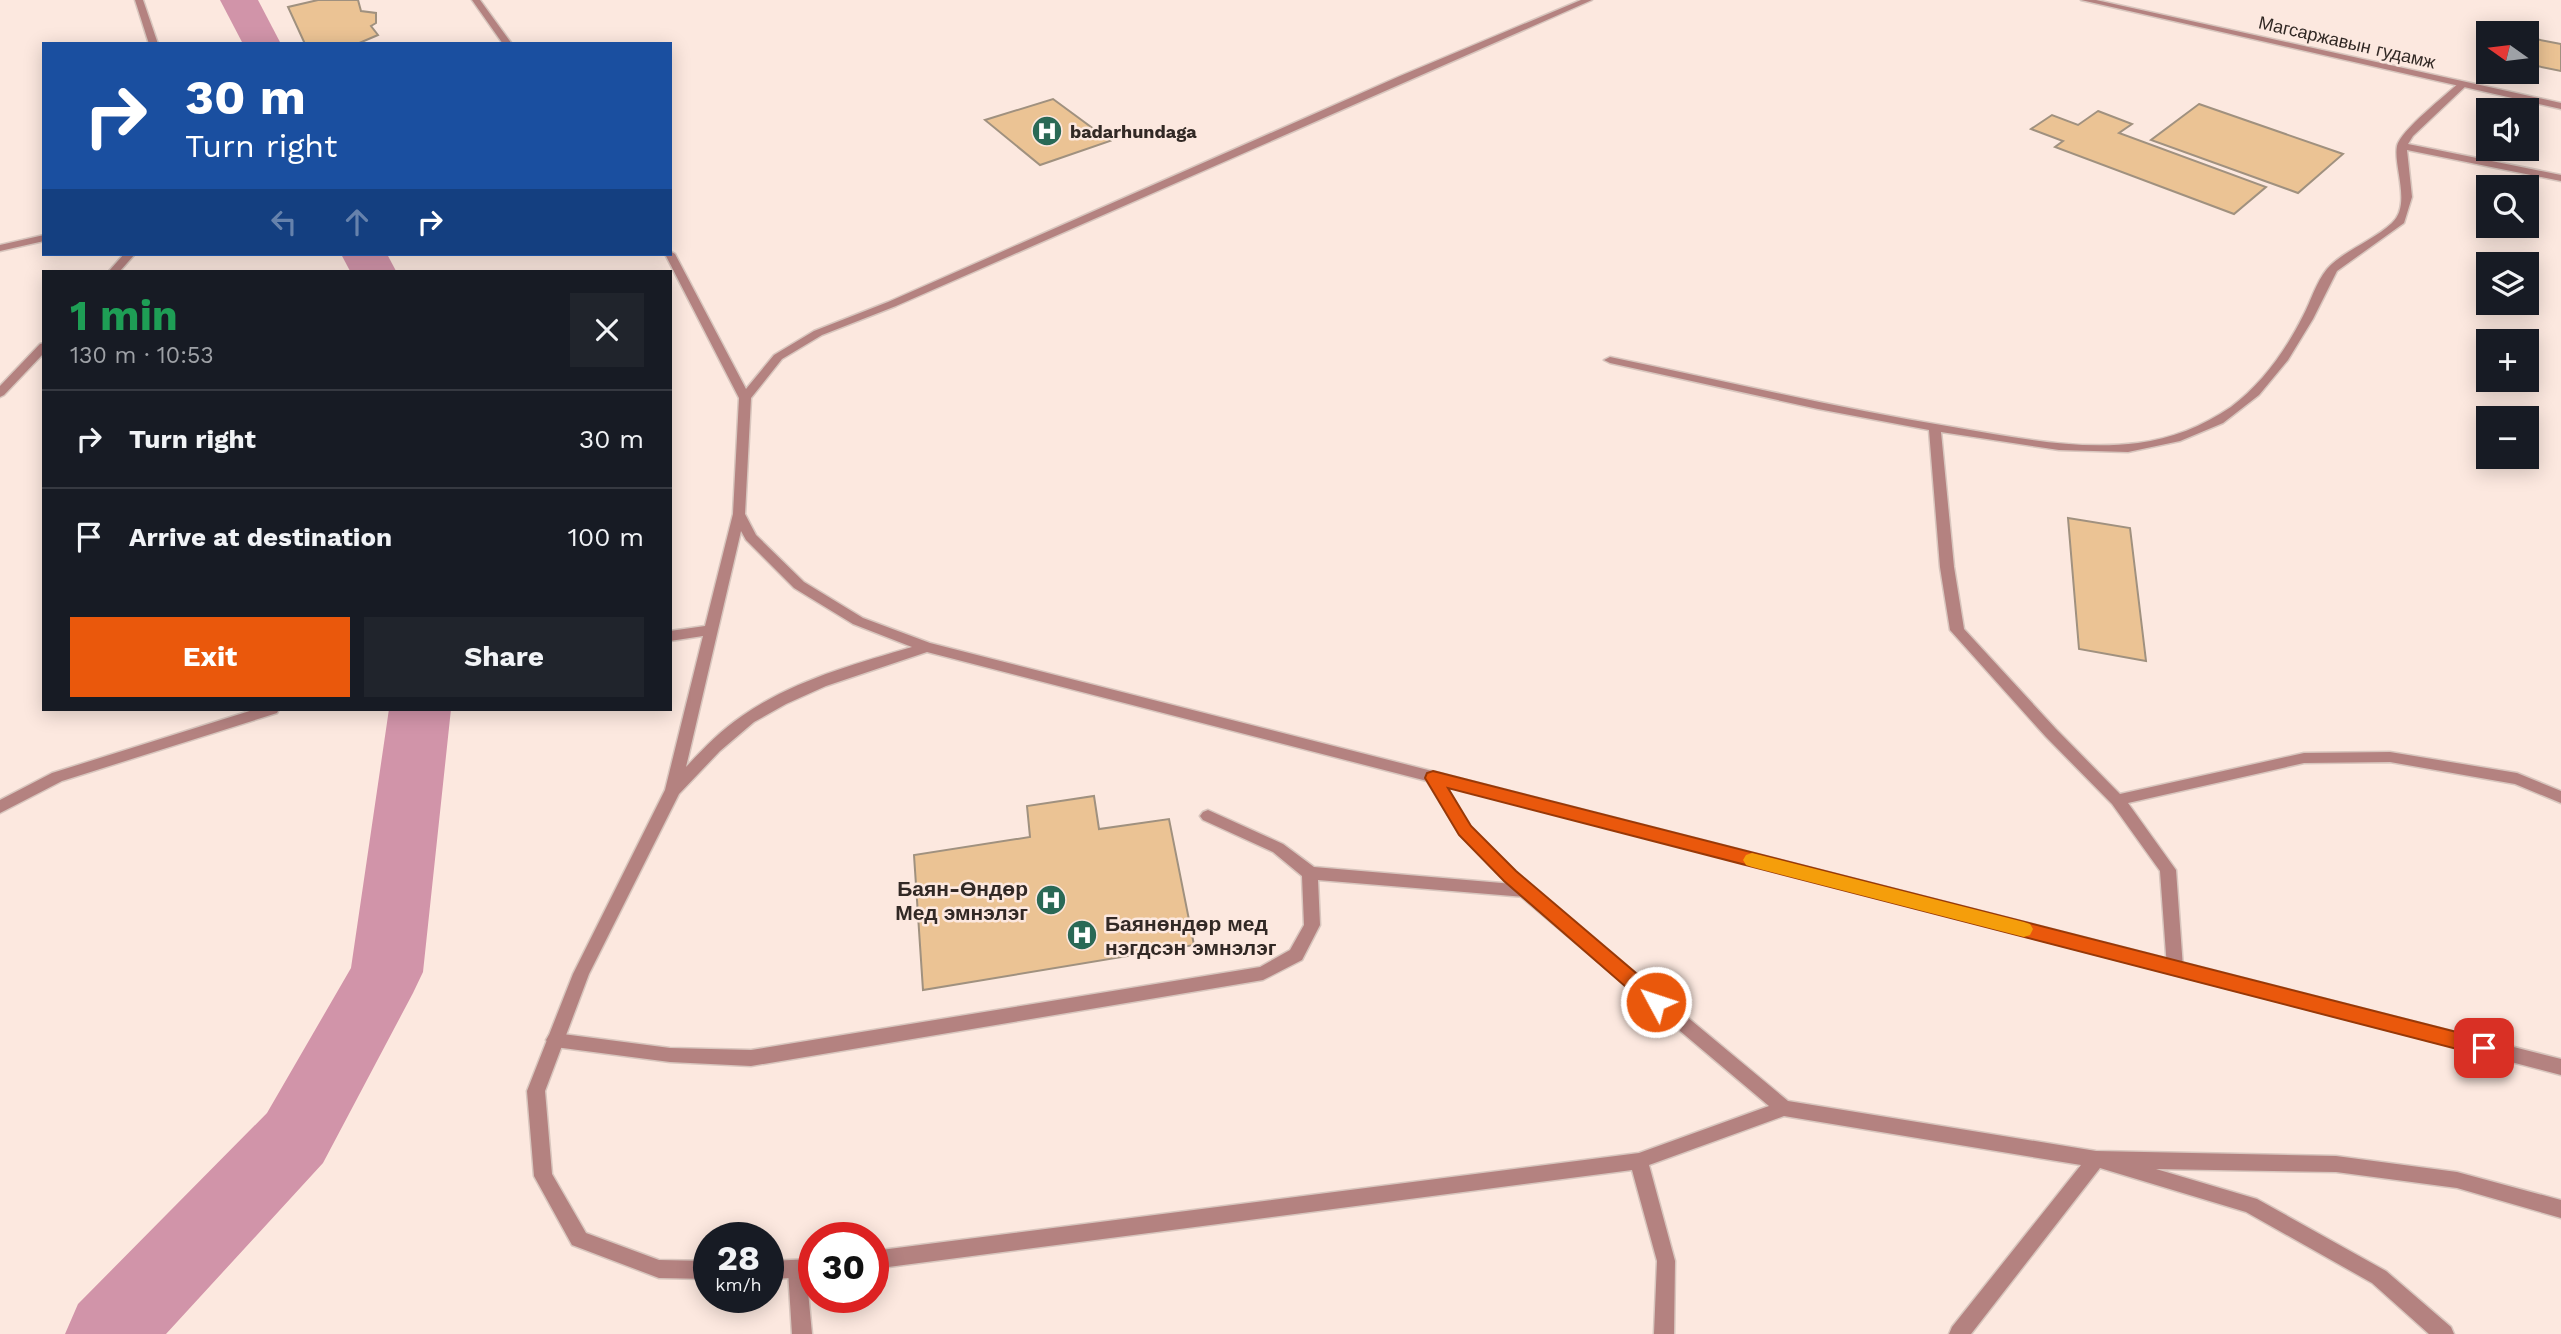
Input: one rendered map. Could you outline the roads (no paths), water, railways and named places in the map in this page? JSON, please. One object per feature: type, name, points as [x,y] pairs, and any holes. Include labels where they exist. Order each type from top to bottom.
[{"type":"street","points":[[139,0],[153,42]]},
{"type":"street","points":[[476,0],[507,42]]},
{"type":"street","points":[[746,398],[778,357],[818,333],[1588,0]]},
{"type":"street","name":"Магсаржавын гудамж","points":[[2085,0],[2561,106]]},
{"type":"street","points":[[1610,359],[1935,428],[2043,446],[2129,448],[2170,440],[2218,421],[2246,400],[2296,342],[2326,278],[2333,269],[2399,223],[2407,197],[2402,146],[2409,134],[2463,84]]},
{"type":"street","points":[[2402,146],[2561,178]]},
{"type":"street","points":[[0,248],[42,238]]},
{"type":"street","points":[[115,270],[128,256]]},
{"type":"street","points":[[671,256],[746,398],[739,514],[673,790],[580,974],[536,1091],[543,1176],[579,1239],[659,1269],[693,1270]]},
{"type":"street","points":[[0,393],[42,348]]},
{"type":"street","points":[[1935,428],[1947,567],[1957,631],[2117,800],[2168,870],[2175,968]]},
{"type":"street","points":[[739,514],[751,537],[799,585],[858,621],[927,648],[2561,1067]]},
{"type":"street","points":[[672,636],[712,630]]},
{"type":"street","points":[[673,790],[714,747],[761,711],[847,672],[927,648]]},
{"type":"street","points":[[0,807],[57,777],[266,711]]},
{"type":"street","points":[[2117,800],[2304,758],[2390,757],[2517,779],[2561,797]]},
{"type":"street","points":[[1433,778],[1465,831],[1525,891],[1784,1108]]},
{"type":"street","points":[[1208,816],[1278,848],[1310,873],[1525,891]]},
{"type":"street","points":[[555,1040],[670,1055],[751,1058],[1263,973],[1296,955],[1312,925],[1310,873]]},
{"type":"street","points":[[889,1258],[1639,1161],[1784,1108],[2096,1159],[2250,1205],[2379,1277],[2444,1334]]},
{"type":"street","points":[[2096,1159],[2336,1164],[2457,1180],[2561,1209]]},
{"type":"street","points":[[1959,1334],[2096,1159]]},
{"type":"street","points":[[1639,1161],[1666,1261],[1664,1334]]},
{"type":"street","points":[[802,1334],[803,1313]]},
{"type":"waterway","points":[[239,0],[261,42]]},
{"type":"waterway","points":[[365,256],[372,270]]},
{"type":"waterway","points":[[108,1334],[295,1138],[387,972],[420,711]]},
{"type":"place","name":"badarhundaga","points":[[1047,131]]},
{"type":"place","name":"Баян-Өндөр Мед эмнэлэг","points":[[1051,900]]},
{"type":"place","name":"Баянөндөр мед нэгдсэн эмнэлэг","points":[[1082,935]]}]
